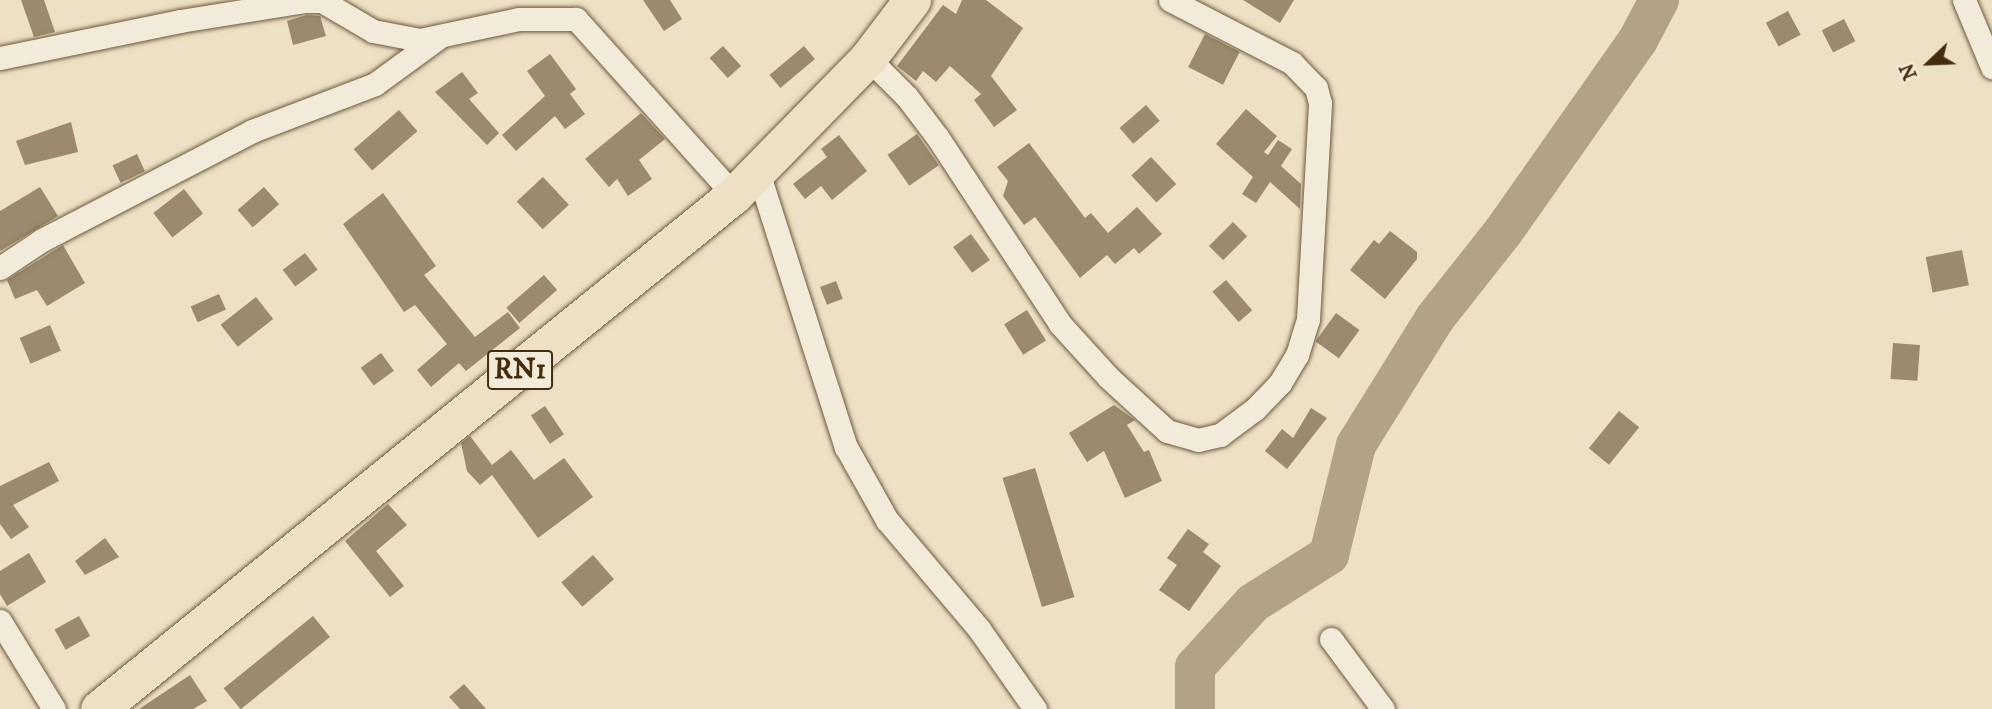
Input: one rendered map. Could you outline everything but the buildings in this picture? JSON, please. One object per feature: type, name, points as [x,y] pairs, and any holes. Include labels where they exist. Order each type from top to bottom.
[{"type":"highway","name":"RN1","points":[[99,709],[746,183],[868,58],[912,0]]},
{"type":"street","points":[[561,0],[576,19],[746,183],[846,447],[887,520],[979,629],[1035,709]]},
{"type":"street","points":[[868,58],[907,97],[938,138],[1060,324],[1108,377],[1167,430],[1183,439],[1198,440],[1220,435],[1255,409],[1280,383],[1297,355],[1308,319],[1320,103],[1316,88],[1292,63],[1170,0]]},
{"type":"street","points":[[1964,0],[1992,67]]},
{"type":"street","points":[[0,58],[180,21],[322,1],[373,31],[438,38],[519,19],[576,19]]},
{"type":"street","points":[[0,268],[41,240],[252,131],[375,84],[438,38]]},
{"type":"street","points":[[0,621],[54,709]]},
{"type":"street","points":[[1331,639],[1383,709]]},
{"type":"waterway","points":[[1195,709],[1195,667],[1253,603],[1329,555],[1356,445],[1435,318],[1503,232],[1638,40],[1659,0]]}]
